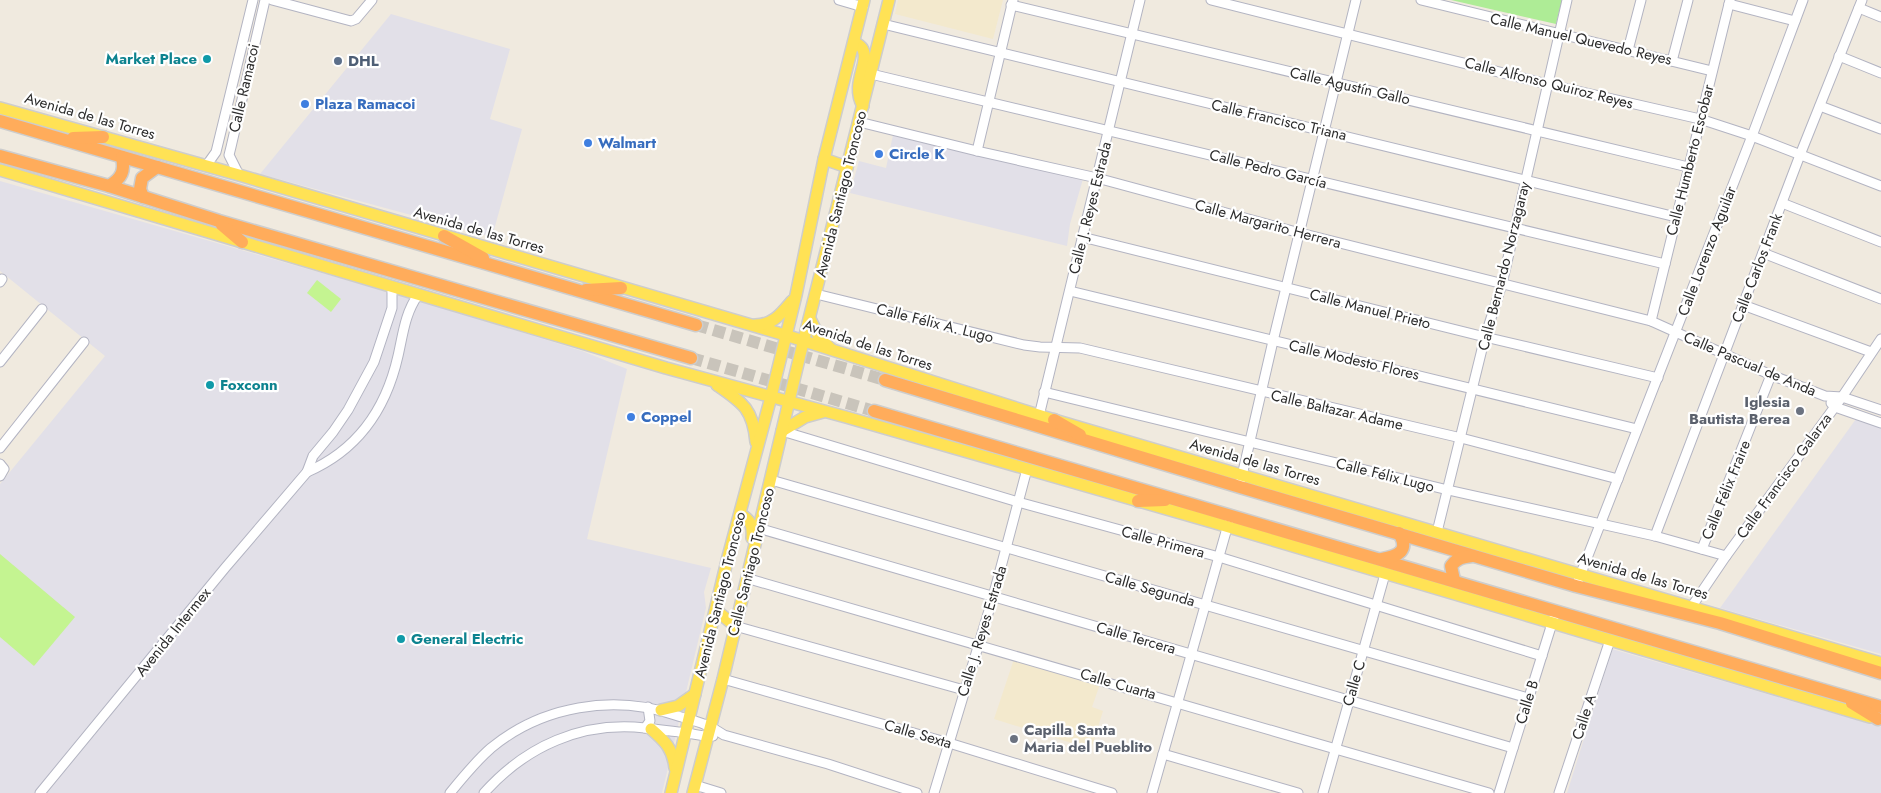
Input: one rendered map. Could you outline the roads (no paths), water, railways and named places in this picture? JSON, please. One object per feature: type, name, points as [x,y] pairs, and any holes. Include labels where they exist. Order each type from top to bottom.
[{"type":"highway","name":"Avenida de las Torres","points":[[0,121],[696,325]]},
{"type":"highway","points":[[64,139],[103,137]]},
{"type":"highway","points":[[0,156],[109,186],[219,221],[691,358]]},
{"type":"highway","points":[[109,186],[121,177],[124,166],[122,157]]},
{"type":"highway","points":[[143,196],[140,189],[142,178],[157,167]]},
{"type":"highway","points":[[219,221],[242,242]]},
{"type":"highway","points":[[444,236],[505,270]]},
{"type":"highway","points":[[577,291],[621,288]]},
{"type":"highway","name":"Avenida de las Torres","points":[[885,380],[1100,446],[1241,481],[1399,533],[1475,555],[1689,610],[1881,673]]},
{"type":"highway","points":[[874,411],[1177,500],[1229,521],[1382,559],[1839,695],[1880,715]]},
{"type":"highway","points":[[1054,420],[1100,446]]},
{"type":"highway","points":[[1138,501],[1177,500]]},
{"type":"highway","points":[[1382,559],[1395,557],[1401,552],[1403,540],[1399,533]]},
{"type":"highway","points":[[1454,580],[1451,566],[1454,562],[1460,558],[1475,555]]},
{"type":"main road","name":"Avenida Santiago Troncoso","points":[[793,387],[889,0]]},
{"type":"main road","name":"Avenida Santiago Troncoso","points":[[671,793],[796,296],[824,159],[864,4]]},
{"type":"main road","points":[[854,42],[862,47],[864,54],[858,89],[859,98],[863,106]]},
{"type":"main road","name":"Avenida de las Torres","points":[[0,108],[239,175],[786,335],[834,352],[1054,420],[1241,481],[1437,532],[1578,580]]},
{"type":"main road","points":[[824,159],[847,167]]},
{"type":"main road","points":[[0,170],[710,380],[1138,501],[1229,521],[1385,574],[1610,640],[1880,715]]},
{"type":"main road","points":[[748,325],[762,325],[770,322],[783,312],[796,296]]},
{"type":"main road","points":[[810,318],[819,337],[834,352]]},
{"type":"main road","points":[[710,380],[744,404],[751,416],[755,430],[757,451]]},
{"type":"main road","name":"Calle Santiago Troncoso","points":[[709,731],[793,387]]},
{"type":"main road","points":[[782,431],[805,417],[824,412]]},
{"type":"main road","points":[[740,514],[746,517],[752,524],[751,557]]},
{"type":"main road","points":[[716,610],[735,626]]},
{"type":"main road","name":"Avenida de las Torres","points":[[1689,610],[1724,616],[1881,663]]},
{"type":"main road","points":[[660,710],[678,706],[695,694]]},
{"type":"main road","points":[[648,728],[670,748],[674,756],[676,774]]},
{"type":"main road","points":[[694,789],[709,731]]},
{"type":"street","name":"Calle Ramacoi","points":[[206,166],[216,152],[253,0]]},
{"type":"street","name":"Calle Ramacoi","points":[[229,156],[265,0]]},
{"type":"street","points":[[272,0],[349,21],[353,20],[372,0]]},
{"type":"street","points":[[839,0],[864,4]]},
{"type":"street","name":"Calle J. Reyes Estrada","points":[[1039,416],[1140,0]]},
{"type":"street","name":"Calle Alfonso Quiroz Reyes","points":[[1210,0],[1547,84],[1700,119],[1752,136],[1881,186]]},
{"type":"street","points":[[1241,481],[1356,0]]},
{"type":"street","name":"Calle Manuel Quevedo Reyes","points":[[1421,0],[1712,72]]},
{"type":"street","name":"Calle Bernardo Norzagaray","points":[[1437,532],[1474,388],[1485,337],[1502,284],[1567,0]]},
{"type":"street","points":[[1628,50],[1641,0]]},
{"type":"street","points":[[1672,61],[1688,0]]},
{"type":"street","name":"Calle Lorenzo Aguilar","points":[[1578,580],[1676,333],[1803,0]]},
{"type":"street","points":[[1729,2],[1795,20]]},
{"type":"street","name":"Calle Humberto Escobar","points":[[1651,321],[1729,2]]},
{"type":"street","points":[[977,151],[1012,3]]},
{"type":"street","name":"Calle Agustín Gallo","points":[[1012,3],[1131,34],[1688,167]]},
{"type":"street","points":[[1860,4],[1881,17]]},
{"type":"street","name":"Calle Carlos Frank","points":[[1654,536],[1860,4]]},
{"type":"street","name":"Calle Francisco Triana","points":[[883,24],[1676,218]]},
{"type":"street","points":[[1839,56],[1881,73]]},
{"type":"street","name":"Calle Pedro García","points":[[871,74],[1665,264]]},
{"type":"street","points":[[1820,106],[1881,129]]},
{"type":"street","name":"Calle Margarito Herrera","points":[[858,122],[1097,178],[1300,233],[1651,321],[1676,333]]},
{"type":"street","points":[[216,152],[221,158],[229,156],[239,175]]},
{"type":"street","points":[[1782,203],[1881,242]]},
{"type":"street","name":"Calle Manuel Prieto","points":[[1082,237],[1658,378]]},
{"type":"street","points":[[1763,253],[1881,299]]},
{"type":"street","name":"Avenida Intermex","points":[[40,793],[225,568],[307,472],[313,456],[348,410],[374,362],[392,308],[392,287]]},
{"type":"street","name":"Calle Modesto Flores","points":[[1070,291],[1638,429]]},
{"type":"street","name":"Calle Félix A. Lugo","points":[[816,294],[1024,345],[1055,347]]},
{"type":"street","name":"Avenida Intermex","points":[[307,472],[322,466],[354,440],[369,425],[379,410],[388,391],[409,310],[418,295]]},
{"type":"street","points":[[1743,305],[1872,352]]},
{"type":"street","points":[[0,362],[42,309]]},
{"type":"street","name":"Calle Pascual de Anda","points":[[1676,333],[1771,375],[1825,396],[1842,397],[1881,410]]},
{"type":"street","name":"Calle Francisco Galarza","points":[[1689,610],[1835,407],[1881,339]]},
{"type":"street","points":[[0,448],[84,342]]},
{"type":"street","name":"Calle Baltazar Adame","points":[[1055,347],[1080,348],[1461,438],[1618,479]]},
{"type":"street","name":"Calle Félix Fraire","points":[[1702,549],[1771,375]]},
{"type":"street","name":"Calle Félix Lugo","points":[[1044,392],[1448,490],[1654,536],[1726,556]]},
{"type":"street","name":"Calle Pascual de Anda","points":[[1825,396],[1835,407]]},
{"type":"street","points":[[1835,407],[1881,423]]},
{"type":"street","name":"Calle Primera","points":[[782,431],[1018,502],[1219,557],[1542,656]]},
{"type":"street","name":"Calle J. Reyes Estrada","points":[[934,793],[993,597],[1027,469]]},
{"type":"street","name":"Calle Segunda","points":[[771,480],[1528,698]]},
{"type":"street","points":[[1152,793],[1229,521]]},
{"type":"street","name":"Calle Tercera","points":[[758,528],[1513,748]]},
{"type":"street","name":"Calle C","points":[[1323,793],[1385,574]]},
{"type":"street","name":"Calle Cuarta","points":[[746,578],[979,643],[1489,793]]},
{"type":"street","name":"Calle B","points":[[1499,793],[1556,610]]},
{"type":"street","points":[[735,626],[964,690]]},
{"type":"street","name":"Calle A","points":[[1559,793],[1610,640]]},
{"type":"street","name":"Calle Sexta","points":[[723,679],[949,743],[1112,793]]},
{"type":"street","points":[[450,793],[473,765],[492,748],[528,725],[553,714],[598,704],[626,704],[660,710],[689,720],[709,731],[828,764],[917,793]]},
{"type":"street","points":[[648,707],[650,722],[648,728]]},
{"type":"street","points":[[484,793],[498,777],[516,762],[560,739],[588,730],[611,726],[686,733],[709,731]]},
{"type":"street","points":[[1163,754],[1298,793]]},
{"type":"street","points":[[694,789],[721,793]]},
{"type":"tunnel","points":[[696,325],[885,380]]},
{"type":"tunnel","points":[[691,358],[874,411]]},
{"type":"place","name":"Market Place","points":[[207,59]]},
{"type":"place","name":"DHL","points":[[338,61]]},
{"type":"place","name":"Plaza Ramacoi","points":[[305,104]]},
{"type":"place","name":"Walmart","points":[[588,143]]},
{"type":"place","name":"Circle K","points":[[879,154]]},
{"type":"place","name":"Foxconn","points":[[210,385]]},
{"type":"place","name":"Iglesia Bautista Berea","points":[[1800,411]]},
{"type":"place","name":"Coppel","points":[[631,417]]},
{"type":"place","name":"General Electric","points":[[401,639]]},
{"type":"place","name":"Capilla Santa Maria del Pueblito","points":[[1014,739]]}]
